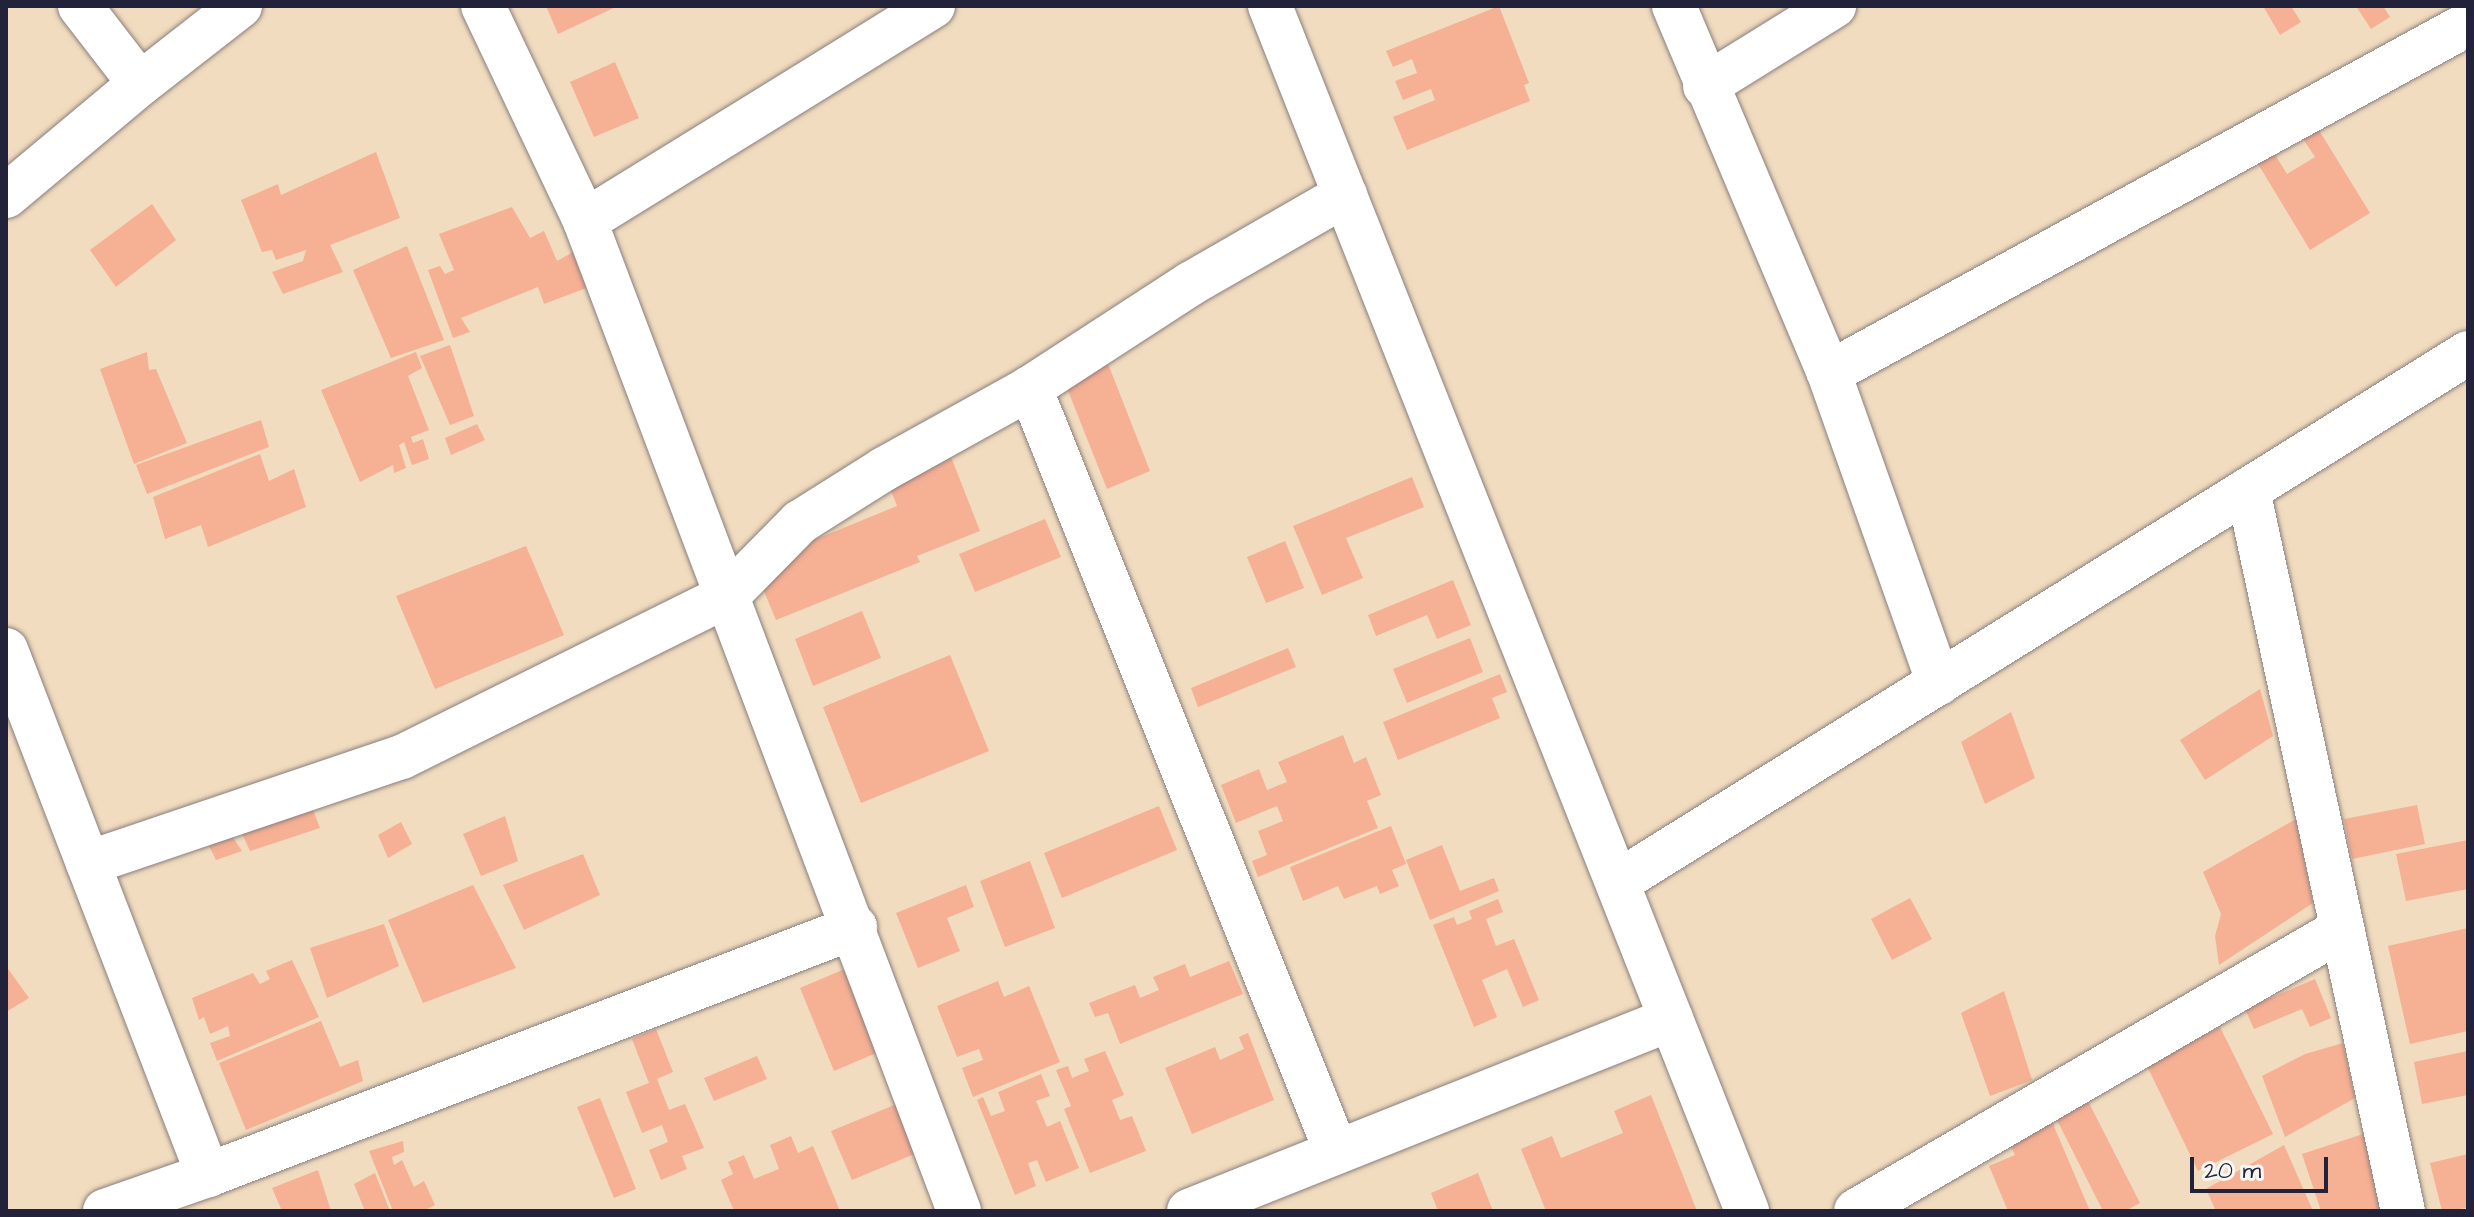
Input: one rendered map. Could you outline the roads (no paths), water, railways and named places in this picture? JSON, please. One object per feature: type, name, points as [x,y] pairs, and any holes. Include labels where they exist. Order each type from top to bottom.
[{"type":"street","points":[[80,6],[140,84]]},
{"type":"street","points":[[6,196],[140,84],[240,6]]},
{"type":"street","points":[[483,6],[585,221],[855,927],[959,1211]]},
{"type":"street","points":[[585,221],[933,6]]},
{"type":"street","points":[[1270,6],[1747,1211]]},
{"type":"street","points":[[1674,6],[1705,86],[1829,373],[1939,683]]},
{"type":"street","points":[[1705,86],[1834,6]]},
{"type":"street","points":[[1829,373],[2468,24]]},
{"type":"street","points":[[88,863],[402,757],[728,595],[800,522],[884,469],[1030,388],[1190,284],[1345,195]]},
{"type":"street","points":[[1618,882],[2468,353]]},
{"type":"street","points":[[1030,388],[1336,1151]]},
{"type":"street","points":[[2248,490],[2403,1211]]},
{"type":"street","points":[[6,650],[14,696],[88,863],[208,1175]]},
{"type":"street","points":[[105,1211],[208,1175],[855,927]]},
{"type":"street","points":[[1856,1211],[2342,929]]},
{"type":"street","points":[[1189,1211],[1261,1197],[1336,1151],[1671,1019]]}]
